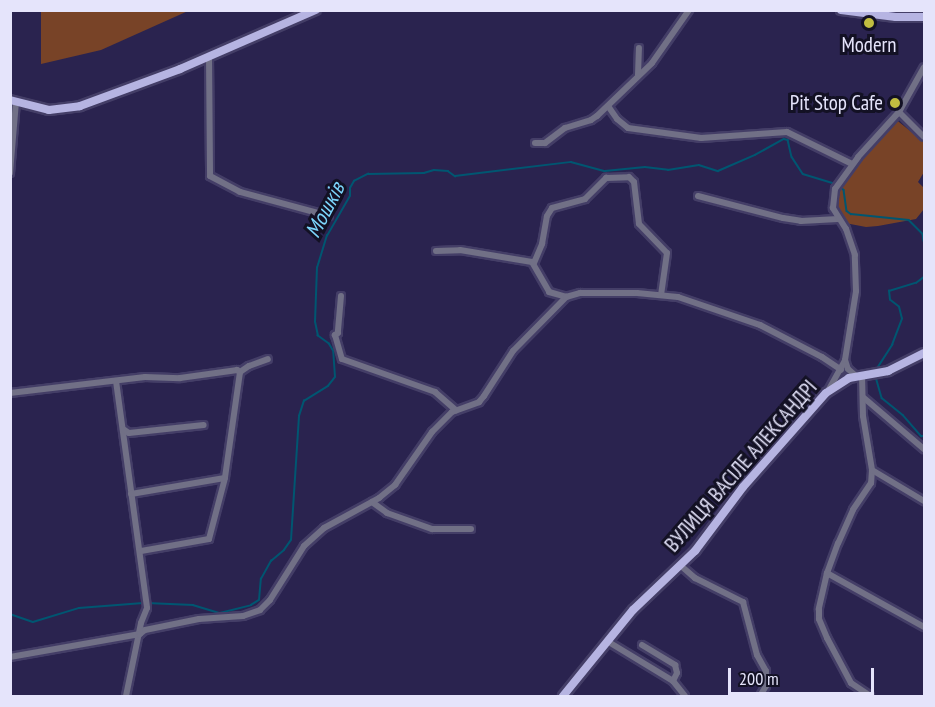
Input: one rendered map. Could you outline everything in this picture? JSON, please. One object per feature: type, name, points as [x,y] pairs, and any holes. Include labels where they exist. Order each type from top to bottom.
[{"type":"main road","points":[[13,101],[49,110],[80,106],[209,56],[316,10]]},
{"type":"main road","points":[[841,10],[918,15]]},
{"type":"main road","name":"ВУЛИЦЯ ВАСІЛЕ АЛЕКСАНДРІ","points":[[563,696],[641,602],[695,550],[780,443],[826,393],[859,376],[882,372],[924,353]]},
{"type":"street","points":[[535,143],[545,143],[565,128],[591,120],[608,106],[660,54],[689,10]]},
{"type":"street","points":[[638,75],[639,48]]},
{"type":"street","points":[[209,56],[210,176],[240,192],[329,216]]},
{"type":"street","points":[[826,393],[845,360],[856,291],[851,241],[832,203],[835,189],[852,164],[899,112],[924,67]]},
{"type":"street","points":[[10,174],[13,101]]},
{"type":"street","points":[[608,106],[617,119],[628,128],[701,138],[787,132],[852,164]]},
{"type":"street","points":[[899,112],[924,137]]},
{"type":"street","points":[[566,297],[549,292],[543,285],[534,263],[542,244],[547,216],[552,208],[585,198],[606,178],[629,177],[634,182],[639,224],[667,253],[661,295]]},
{"type":"street","points":[[698,196],[801,221],[838,219]]},
{"type":"street","points":[[436,251],[500,255],[534,263]]},
{"type":"street","points":[[10,657],[140,634],[145,630],[199,619],[243,616],[260,610],[270,600],[304,546],[324,528],[372,502],[394,485],[432,432],[456,410],[478,402],[484,396],[513,351],[566,297],[580,293],[637,293],[661,295],[699,304],[760,325],[815,353],[841,370]]},
{"type":"street","points":[[340,296],[338,333],[335,335],[342,359],[435,392],[456,410]]},
{"type":"street","points":[[10,393],[116,381],[180,378],[237,370],[240,372],[268,359]]},
{"type":"street","points":[[845,360],[848,369],[859,376],[864,398],[863,416],[872,470],[871,483],[853,510],[827,573],[819,619],[851,683],[870,696]]},
{"type":"street","points":[[141,551],[209,539],[225,478],[240,372]]},
{"type":"street","points":[[116,381],[147,608],[141,623],[126,696]]},
{"type":"street","points":[[864,398],[923,445]]},
{"type":"street","points":[[123,429],[129,433],[204,425]]},
{"type":"street","points":[[872,470],[924,501]]},
{"type":"street","points":[[131,494],[225,478]]},
{"type":"street","points":[[372,502],[387,513],[432,529],[471,529]]},
{"type":"street","points":[[680,565],[695,578],[743,602],[757,655],[766,671],[766,686],[760,696]]},
{"type":"street","points":[[827,573],[924,627]]},
{"type":"street","points":[[607,642],[673,681],[685,696]]},
{"type":"street","points":[[642,645],[675,665],[677,673],[673,681]]},
{"type":"shaded area","points":[[41,10],[188,11],[101,50],[41,64]]},
{"type":"shaded area","points":[[894,118],[924,142],[924,172],[918,182],[924,188],[924,209],[916,219],[878,226],[866,227],[845,223],[835,201],[843,183],[854,165]]},
{"type":"waterway","name":"Мошків","points":[[147,603],[193,605],[220,613],[251,605],[259,600],[261,579],[271,561],[284,550],[291,540],[299,416],[304,401],[328,386],[335,377],[333,351],[329,344],[318,336],[315,322],[317,268],[327,236],[350,196],[350,188],[354,181],[368,174],[424,173],[434,170],[448,171],[455,176],[571,162],[605,171],[645,167],[668,170],[699,165],[718,171],[784,139],[788,140],[792,157],[803,174],[836,184]]},
{"type":"waterway","name":"Мошків","points":[[841,187],[844,190],[847,211],[851,214],[909,220],[923,234],[924,241]]},
{"type":"waterway","name":"Мошків","points":[[876,370],[892,345],[902,319],[899,307],[890,300],[889,291],[916,283],[924,277]]},
{"type":"waterway","name":"Мошків","points":[[876,377],[882,398],[903,415],[921,436],[924,436]]},
{"type":"waterway","name":"Мошків","points":[[10,614],[33,622],[79,608],[143,603]]},
{"type":"place","name":"Modern","points":[[869,23]]},
{"type":"place","name":"Pit Stop Cafe","points":[[895,103]]}]
